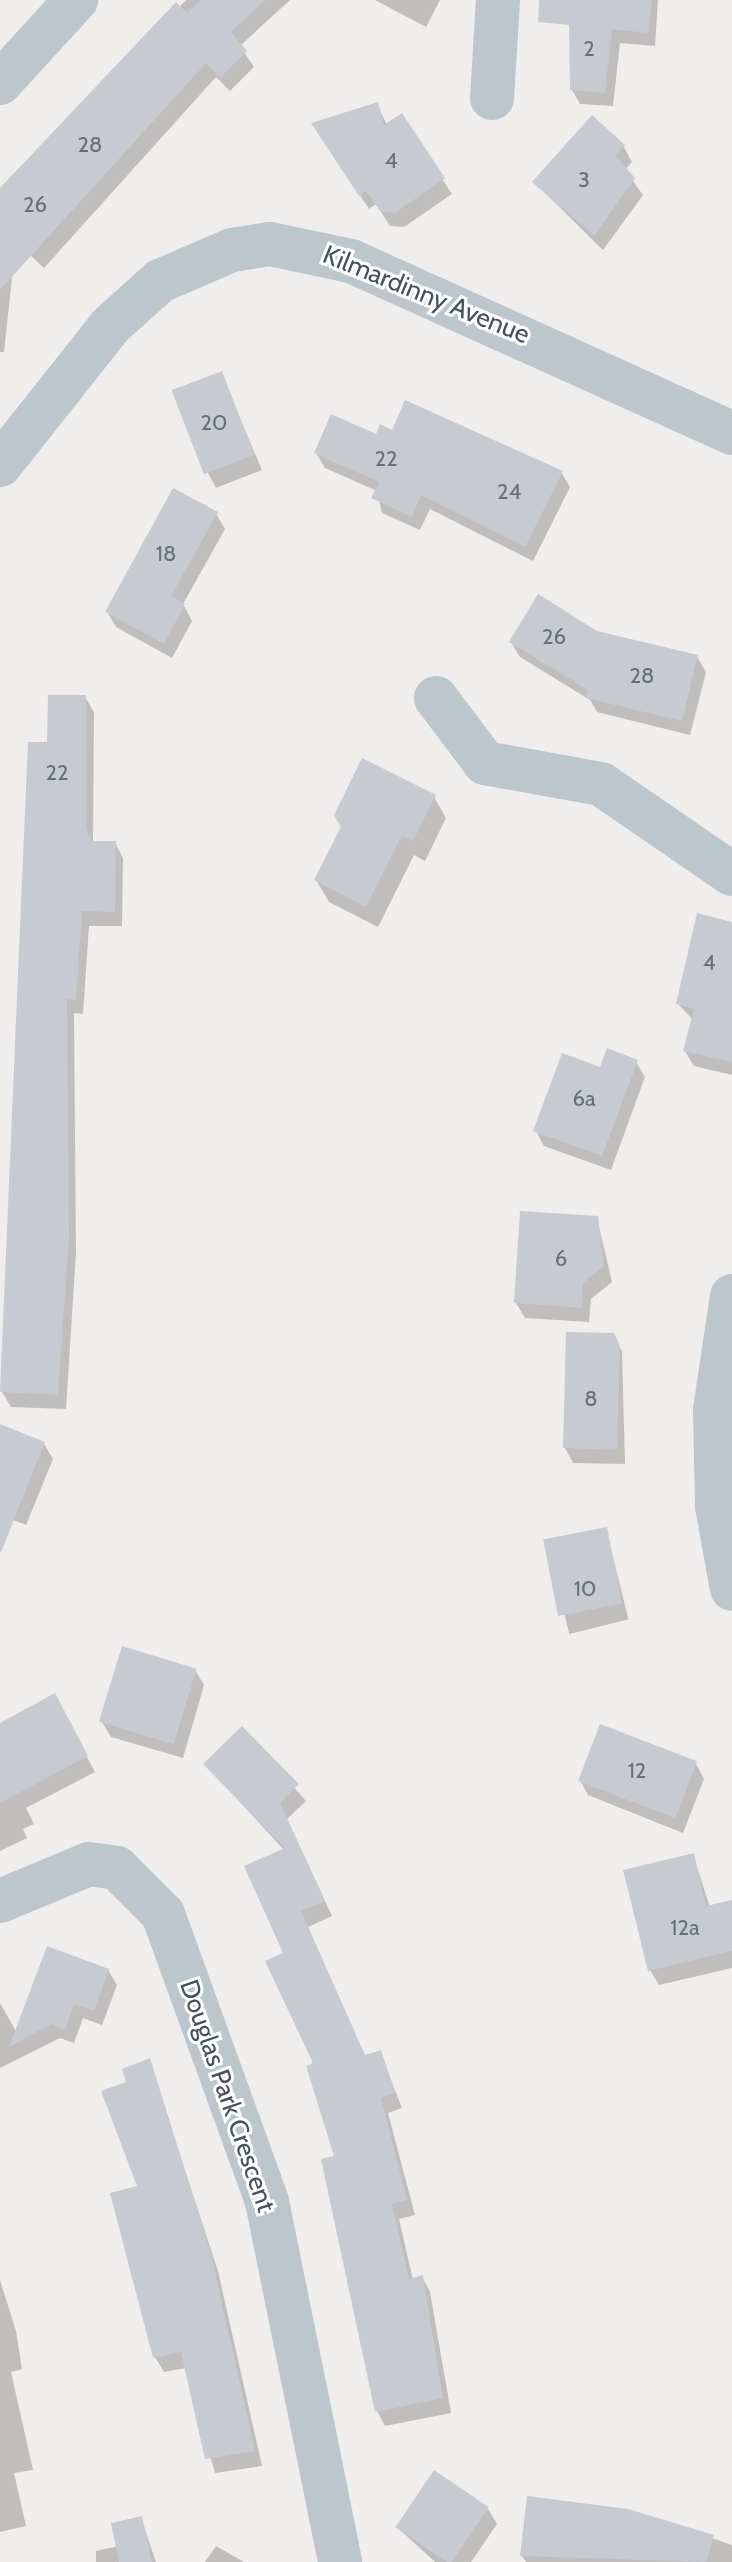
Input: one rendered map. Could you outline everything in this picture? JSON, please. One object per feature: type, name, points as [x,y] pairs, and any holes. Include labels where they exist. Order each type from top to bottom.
[{"type":"street","points":[[0,83],[76,0]]},
{"type":"street","points":[[492,98],[498,0]]},
{"type":"street","name":"Kilmardinny Avenue","points":[[0,465],[110,326],[160,281],[232,250],[270,244],[351,261],[732,433]]},
{"type":"street","points":[[436,698],[485,763],[601,784],[732,874]]},
{"type":"street","points":[[732,1296],[715,1410],[717,1506],[732,1589]]},
{"type":"street","name":"Douglas Park Crescent","points":[[0,1901],[89,1864],[117,1868],[163,1914],[267,2202],[340,2562]]},
{"type":"building","points":[[201,0],[265,0],[231,32],[247,51],[220,78],[206,63],[0,290],[0,188],[176,2],[187,13]]},
{"type":"building","points":[[539,0],[652,0],[648,33],[612,29],[605,93],[570,90],[569,25],[538,22]]},
{"type":"building","points":[[378,102],[384,125],[402,113],[445,178],[395,213],[380,211],[366,191],[359,196],[311,123]]},
{"type":"building","points":[[592,115],[625,145],[616,156],[635,178],[594,236],[532,182]]},
{"type":"building","points":[[222,371],[254,455],[204,474],[172,390]]},
{"type":"building","points":[[405,400],[563,471],[525,547],[421,495],[412,517],[371,498],[379,482],[314,453],[331,414],[376,434],[380,424],[392,430]]},
{"type":"building","points":[[173,488],[218,512],[171,596],[185,604],[164,644],[105,612]]},
{"type":"building","points":[[538,594],[597,631],[698,655],[682,721],[586,698],[588,690],[509,642]]},
{"type":"building","points":[[48,695],[86,695],[86,828],[91,841],[116,841],[115,912],[82,911],[76,1000],[67,999],[69,1237],[58,1395],[0,1392],[28,742],[47,742]]},
{"type":"building","points":[[362,758],[436,795],[413,841],[402,835],[366,907],[314,880],[341,827],[334,815]]},
{"type":"building","points":[[697,913],[732,922],[732,1062],[683,1051],[694,1009],[676,1004]]},
{"type":"building","points":[[607,1048],[638,1060],[602,1156],[533,1131],[562,1053],[600,1067]]},
{"type":"building","points":[[520,1211],[598,1216],[604,1266],[583,1283],[582,1308],[514,1303]]},
{"type":"building","points":[[566,1332],[614,1333],[620,1346],[617,1450],[563,1448]]},
{"type":"building","points":[[0,1424],[45,1442],[1,1552],[0,1551]]},
{"type":"building","points":[[607,1527],[622,1604],[558,1616],[543,1539]]},
{"type":"building","points":[[122,1646],[197,1669],[173,1744],[99,1722]]},
{"type":"building","points":[[55,1693],[88,1756],[0,1803],[0,1723]]},
{"type":"building","points":[[600,1724],[697,1761],[675,1818],[578,1781]]},
{"type":"building","points":[[242,1726],[299,1784],[280,1803],[325,1901],[301,1911],[365,2055],[381,2050],[395,2093],[381,2098],[407,2200],[392,2204],[409,2279],[423,2275],[443,2398],[375,2412],[321,2159],[334,2156],[306,2066],[313,2063],[265,1961],[283,1953],[244,1866],[285,1848],[203,1764]]},
{"type":"building","points":[[694,1853],[706,1906],[732,1900],[732,1951],[648,1971],[623,1870]]},
{"type":"building","points":[[47,1946],[109,1969],[94,2011],[74,2004],[65,2030],[51,2024],[9,2047]]},
{"type":"building","points":[[150,2058],[211,2254],[255,2451],[205,2459],[181,2352],[153,2358],[110,2193],[137,2186],[101,2091],[126,2082],[122,2069]]},
{"type":"building","points":[[434,2470],[489,2507],[452,2562],[395,2527]]},
{"type":"building","points":[[527,2496],[628,2509],[714,2535],[706,2562],[520,2556]]},
{"type":"building","points":[[142,2516],[152,2562],[119,2562],[111,2523]]}]
